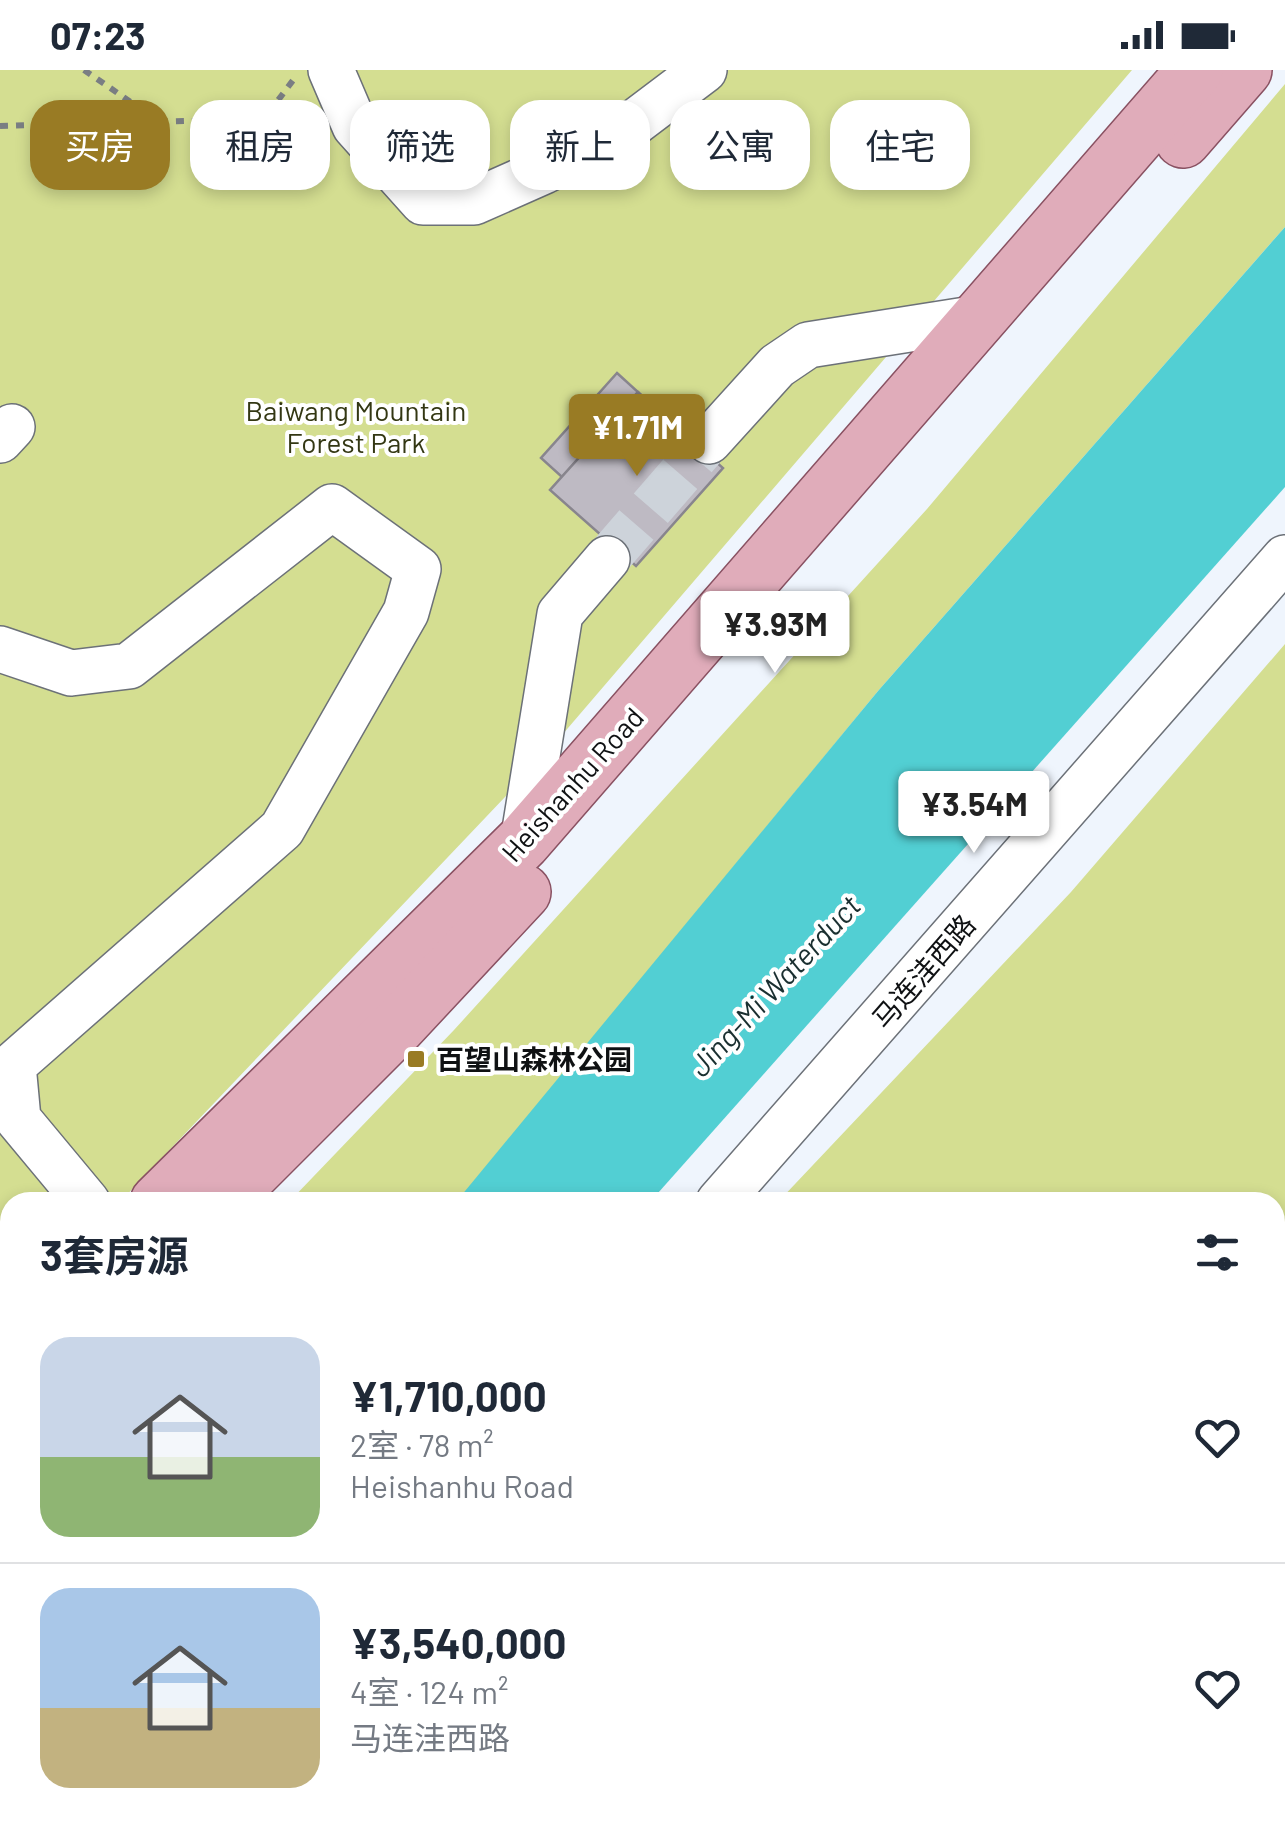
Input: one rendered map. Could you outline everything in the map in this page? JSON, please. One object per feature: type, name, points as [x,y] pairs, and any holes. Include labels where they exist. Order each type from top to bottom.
[{"type":"main road","name":"Heishanhu Road","points":[[168,1192],[523,842],[1195,70]]},
{"type":"main road","name":"Heishanhu Road","points":[[232,1192],[398,1026],[642,764],[1244,70]]},
{"type":"street","points":[[331,70],[354,126],[423,202],[474,202],[618,134],[704,70]]},
{"type":"street","points":[[709,442],[777,366],[808,345],[979,318]]},
{"type":"street","points":[[0,649],[71,673],[128,666],[332,507],[418,569],[406,612],[282,829],[13,1065],[9,1106],[80,1192]]},
{"type":"street","name":"马连洼西路","points":[[728,1192],[1285,558]]},
{"type":"street","points":[[523,842],[560,614],[607,559]]},
{"type":"path","points":[[84,70],[128,100]]},
{"type":"path","points":[[170,122],[264,119],[297,76],[307,70]]},
{"type":"path","points":[[0,126],[30,125]]},
{"type":"green space","name":"Baiwang Mountain Forest Park","points":[[0,70],[1132,70],[544,756],[130,1192],[0,1192]]},
{"type":"green space","points":[[1285,84],[1285,227],[878,691],[467,1192],[299,1192],[454,1030],[927,509]]},
{"type":"green space","points":[[1285,644],[1285,1192],[787,1192],[1071,892]]},
{"type":"water","name":"Jing-Mi Waterduct","points":[[1285,227],[1285,487],[659,1192],[464,1192],[878,691]]},
{"type":"building","points":[[617,373],[638,392],[562,477],[541,458]]},
{"type":"building","points":[[638,392],[723,468],[636,566],[550,490]]},
{"type":"tunnel","points":[[607,559],[709,441]]},
{"type":"place","name":"百望山森林公园","points":[[416,1059]]}]
